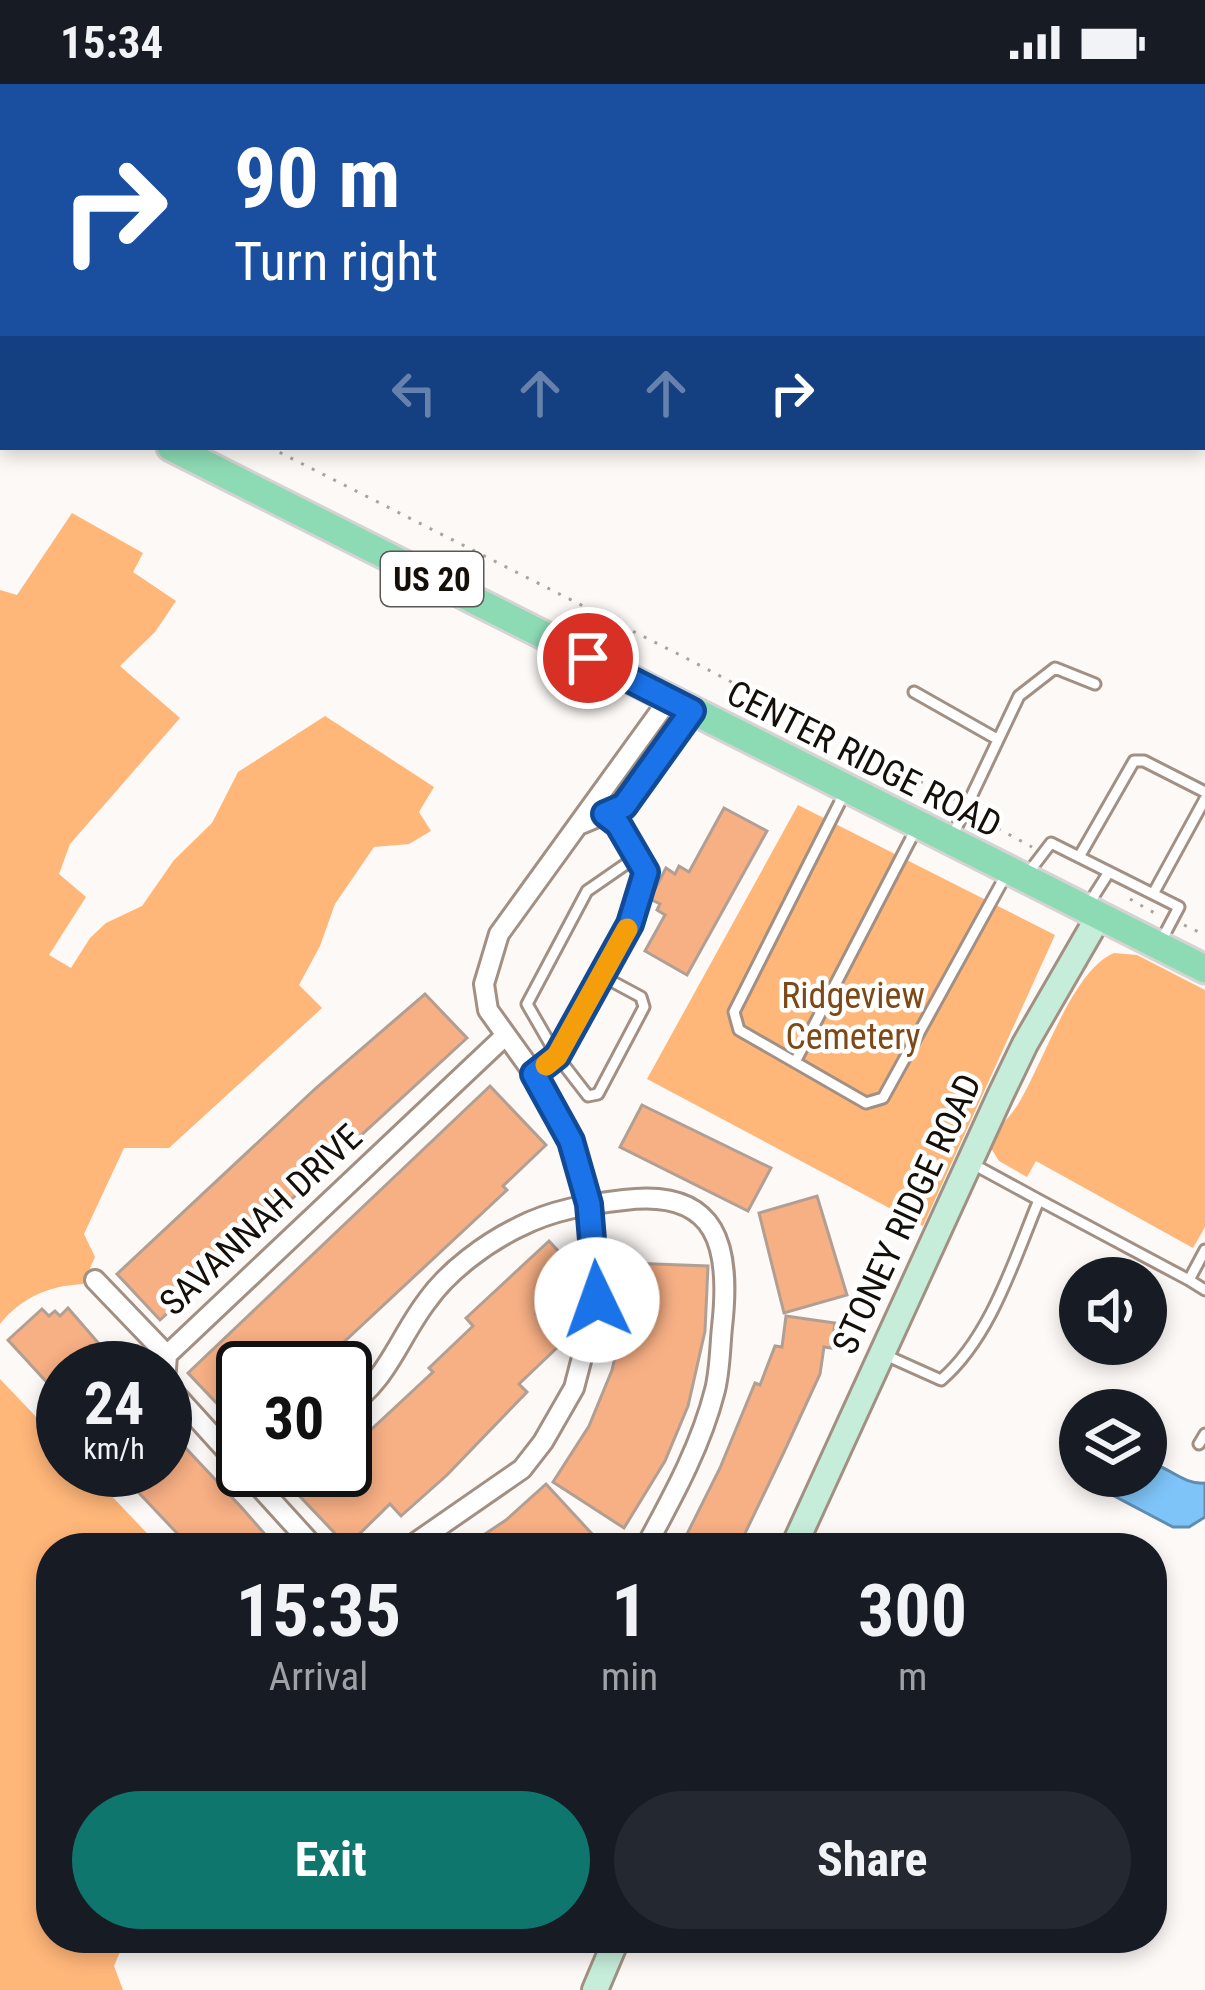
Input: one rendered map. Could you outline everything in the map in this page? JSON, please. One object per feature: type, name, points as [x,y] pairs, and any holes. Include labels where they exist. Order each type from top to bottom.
[{"type":"main road","name":"CENTER RIDGE ROAD","points":[[177,450],[1205,969]]},
{"type":"street","points":[[429,1533],[522,1469],[574,1388],[597,1300],[589,1204],[571,1141],[534,1074],[488,1010],[484,984],[492,953],[500,934],[577,826],[599,810],[681,705]]},
{"type":"street","name":"STONEY RIDGE ROAD","points":[[801,1533],[1025,1044],[1092,913]]},
{"type":"street","name":"SAVANNAH DRIVE","points":[[182,1341],[506,1035]]},
{"type":"street","points":[[372,1387],[425,1302],[460,1267],[517,1227],[589,1204],[648,1197],[675,1200],[697,1211],[719,1236],[724,1253],[726,1287],[716,1389],[681,1482],[653,1533]]},
{"type":"street","points":[[95,1280],[154,1341]]},
{"type":"street","name":"SAVANNAH DRIVE","points":[[192,1412],[216,1439]]},
{"type":"street","name":"SAVANNAH DRIVE","points":[[269,1497],[301,1533]]},
{"type":"street","points":[[595,1990],[611,1953]]},
{"type":"lane","points":[[950,842],[1019,696],[1055,668],[1095,684]]},
{"type":"lane","points":[[914,692],[997,740]]},
{"type":"lane","points":[[1079,857],[1138,759],[1205,796],[1153,894]]},
{"type":"lane","points":[[846,790],[734,1012],[739,1030],[866,1103],[883,1098],[1015,876],[1051,844],[1179,907],[1159,946]]},
{"type":"lane","points":[[534,1074],[557,1056],[602,976],[633,916],[646,872],[618,824],[599,810]]},
{"type":"lane","points":[[795,1062],[917,826]]},
{"type":"lane","points":[[602,976],[641,998],[644,1007],[598,1094],[583,1094],[531,1016],[529,998],[586,891],[640,856]]},
{"type":"lane","points":[[1092,913],[1109,872]]},
{"type":"lane","points":[[970,1162],[1205,1290]]},
{"type":"lane","points":[[883,1354],[940,1380],[955,1367],[998,1298],[1039,1200]]},
{"type":"lane","points":[[1189,1280],[1205,1250]]},
{"type":"path","points":[[274,450],[684,657],[964,805],[979,819],[1044,853]]},
{"type":"green space","points":[[72,513],[143,553],[133,572],[176,601],[155,632],[120,666],[180,718],[70,844],[59,874],[86,897],[49,955],[71,968],[106,923],[142,906],[174,860],[212,823],[238,772],[325,716],[434,787],[419,812],[431,831],[409,844],[374,847],[335,904],[299,985],[322,1008],[169,1148],[124,1148],[84,1234],[95,1257],[83,1284],[37,1295],[0,1324],[0,590],[17,595]]},
{"type":"green space","name":"Ridgeview Cemetery","points":[[798,805],[1055,935],[923,1226],[647,1079]]},
{"type":"green space","points":[[1114,953],[1137,955],[1205,990],[1205,1227],[1193,1248],[1036,1161],[1027,1177],[999,1161],[989,1145],[1027,1089],[1071,999],[1099,963]]},
{"type":"green space","points":[[0,1379],[36,1417],[36,1497],[113,1497],[147,1533],[36,1533],[36,1953],[120,1953],[114,1966],[123,1990],[0,1990]]},
{"type":"water","points":[[1167,1470],[1205,1483],[1205,1517],[1189,1527],[1173,1527],[1116,1497],[1167,1497]]},
{"type":"building","points":[[724,808],[767,831],[687,975],[645,951],[665,915],[657,910],[660,904],[650,899],[666,868],[675,874],[679,866],[689,872]]},
{"type":"building","points":[[425,994],[467,1038],[160,1320],[117,1274],[316,1088]]},
{"type":"building","points":[[490,1086],[546,1145],[503,1186],[507,1190],[345,1341],[222,1341]]},
{"type":"building","points":[[642,1105],[771,1168],[748,1211],[620,1147]]},
{"type":"building","points":[[817,1196],[847,1295],[784,1313],[759,1213]]},
{"type":"building","points":[[549,1241],[577,1271],[536,1314],[563,1342],[519,1384],[527,1392],[401,1516],[390,1504],[360,1533],[335,1533],[300,1497],[372,1497],[372,1429],[433,1372],[429,1368],[473,1326],[466,1318]]},
{"type":"building","points":[[628,1263],[708,1266],[705,1331],[688,1406],[665,1461],[624,1528],[553,1482],[589,1426],[612,1370],[626,1310]]},
{"type":"building","points":[[68,1308],[97,1341],[36,1341],[36,1371],[8,1340],[42,1309],[49,1316],[55,1311],[60,1316]]},
{"type":"building","points":[[786,1316],[835,1323],[831,1348],[824,1347],[820,1374],[745,1533],[688,1533],[755,1383],[760,1385],[775,1346],[782,1347]]},
{"type":"building","points":[[216,1346],[216,1403],[192,1377],[192,1369]]},
{"type":"building","points":[[192,1455],[216,1480],[216,1497],[232,1497],[264,1533],[177,1533],[143,1497],[192,1497]]},
{"type":"building","points":[[546,1484],[591,1533],[486,1533]]},
{"type":"slow traffic","points":[[546,1065],[557,1056],[627,929]]},
{"type":"route","points":[[588,658],[692,711],[624,806],[605,814],[618,824],[646,872],[630,924],[557,1056],[534,1074],[571,1141],[592,1214],[597,1300]]}]
